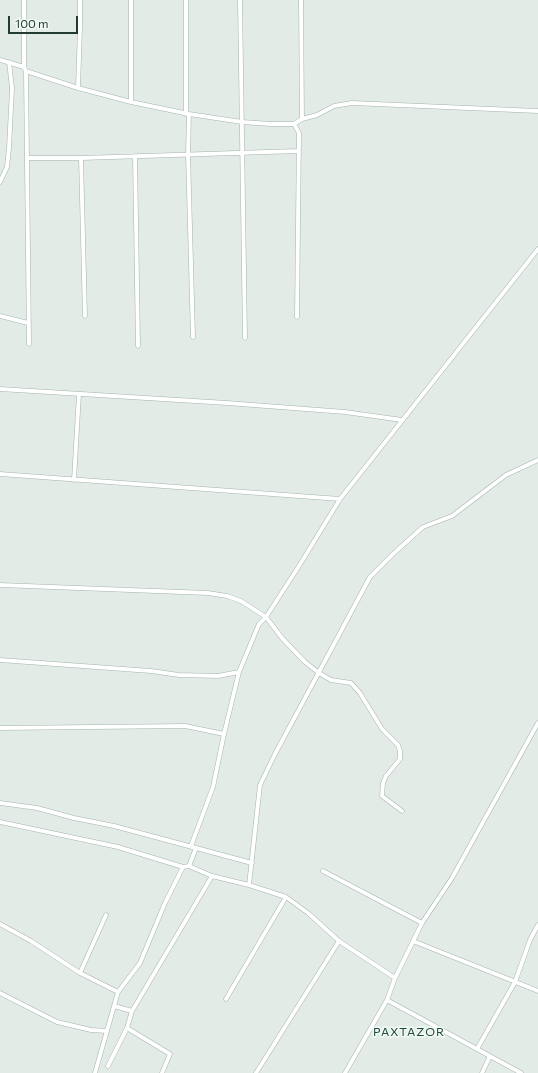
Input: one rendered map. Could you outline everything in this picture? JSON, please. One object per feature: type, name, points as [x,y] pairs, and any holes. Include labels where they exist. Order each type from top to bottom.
[{"type":"street","points":[[24,0],[28,158],[28,344]]},
{"type":"street","points":[[78,88],[80,0]]},
{"type":"street","points":[[131,0],[131,102]]},
{"type":"street","points":[[186,0],[192,337]]},
{"type":"street","points":[[240,0],[245,338]]},
{"type":"street","points":[[301,0],[302,119]]},
{"type":"street","points":[[0,60],[78,88],[131,102],[188,114],[242,122],[294,124],[302,119],[317,115],[334,106],[352,103],[538,111]]},
{"type":"street","points":[[0,182],[7,167],[9,148],[12,88],[9,62]]},
{"type":"street","points":[[294,124],[299,133],[297,317]]},
{"type":"street","points":[[28,158],[242,154],[298,151]]},
{"type":"street","points":[[135,156],[138,346]]},
{"type":"street","points":[[81,158],[85,316]]},
{"type":"street","points":[[191,846],[213,787],[239,672],[259,624],[266,617],[340,499],[538,249]]},
{"type":"street","points":[[0,316],[28,323]]},
{"type":"street","points":[[0,389],[235,403],[345,412],[402,420]]},
{"type":"street","points":[[74,480],[79,394]]},
{"type":"street","points":[[249,885],[260,785],[275,754],[370,577],[422,527],[452,516],[506,475],[538,460]]},
{"type":"street","points":[[0,474],[340,499]]},
{"type":"street","points":[[0,585],[208,593],[227,596],[241,601],[266,617],[282,638],[305,662],[319,673],[331,680],[351,683],[360,693],[382,729],[398,745],[400,759],[386,776],[383,783],[382,796],[402,811]]},
{"type":"street","points":[[0,660],[151,671],[179,676],[218,676],[239,672]]},
{"type":"street","points":[[346,1073],[387,1000],[394,978],[422,923],[452,878],[538,723]]},
{"type":"street","points":[[0,728],[185,726],[224,734]]},
{"type":"street","points":[[0,803],[37,808],[191,846],[252,863]]},
{"type":"street","points":[[0,822],[118,847],[183,867],[189,866],[212,876],[249,885],[286,897],[308,913],[339,941],[394,978]]},
{"type":"street","points":[[189,866],[196,848]]},
{"type":"street","points":[[95,1073],[118,992],[140,963],[183,867]]},
{"type":"street","points":[[323,870],[422,923]]},
{"type":"street","points":[[108,1066],[127,1028],[132,1011],[212,876]]},
{"type":"street","points":[[226,999],[286,897]]},
{"type":"street","points":[[80,973],[106,914]]},
{"type":"street","points":[[0,924],[31,941],[80,973],[118,992]]},
{"type":"street","points":[[477,1050],[515,982],[530,940],[538,925]]},
{"type":"street","points":[[256,1073],[339,941]]},
{"type":"street","points":[[413,941],[538,991]]},
{"type":"street","points":[[0,993],[57,1022],[90,1030],[107,1031]]},
{"type":"street","points":[[387,1000],[521,1073]]},
{"type":"street","points":[[114,1006],[132,1011]]},
{"type":"street","points":[[127,1028],[170,1054],[162,1073]]},
{"type":"street","points":[[482,1073],[490,1056]]},
{"type":"district","name":"PAXTAZOR","points":[[409,1032]]}]
